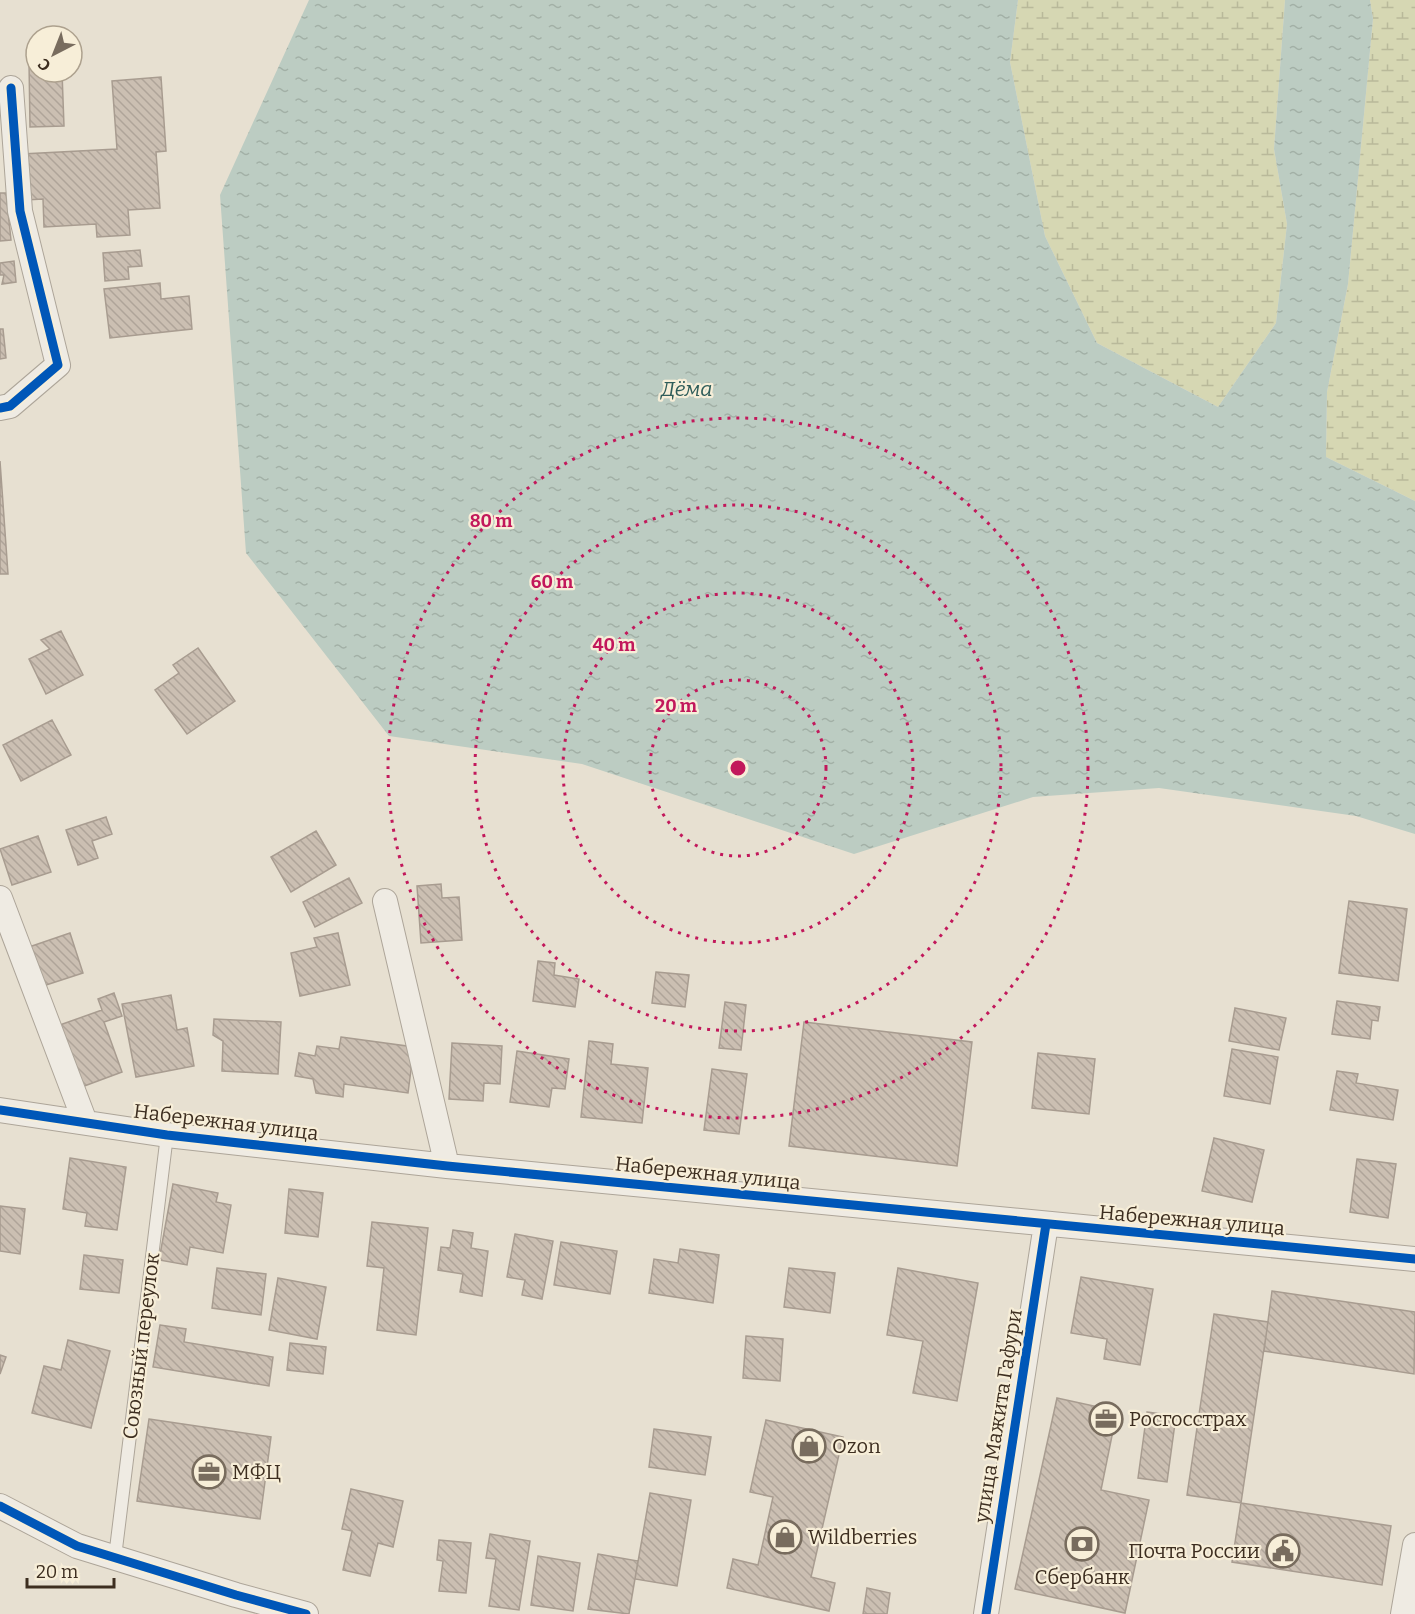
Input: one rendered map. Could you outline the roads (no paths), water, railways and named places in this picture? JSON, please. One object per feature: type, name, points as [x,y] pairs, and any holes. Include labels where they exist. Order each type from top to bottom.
[{"type":"street","points":[[0,408],[10,406],[58,365],[20,211],[11,88]]},
{"type":"street","points":[[0,898],[85,1122]]},
{"type":"street","points":[[385,901],[447,1166]]},
{"type":"street","name":"Набережная улица","points":[[0,1110],[167,1135],[447,1166],[1415,1259]]},
{"type":"street","name":"улица Мажита Гафури","points":[[986,1614],[1046,1224]]},
{"type":"street","points":[[0,1506],[77,1546],[306,1614]]},
{"type":"street","points":[[1403,1614],[1415,1545]]},
{"type":"lane","name":"Союзный переулок","points":[[115,1557],[167,1135]]},
{"type":"water","name":"Дёма","points":[[309,0],[1018,0],[1010,62],[1045,236],[1097,343],[1218,407],[1276,323],[1287,224],[1274,149],[1285,0],[1370,0],[1373,19],[1348,284],[1327,392],[1326,457],[1415,501],[1415,834],[1356,816],[1159,788],[1033,797],[854,854],[582,764],[389,736],[246,553],[220,195]]},
{"type":"place","name":"Росгосстрах","points":[[1106,1419]]},
{"type":"place","name":"Ozon","points":[[809,1446]]},
{"type":"place","name":"МФЦ","points":[[209,1472]]},
{"type":"place","name":"Wildberries","points":[[785,1537]]},
{"type":"place","name":"Сбербанк","points":[[1082,1544]]},
{"type":"place","name":"Почта России","points":[[1283,1551]]}]
